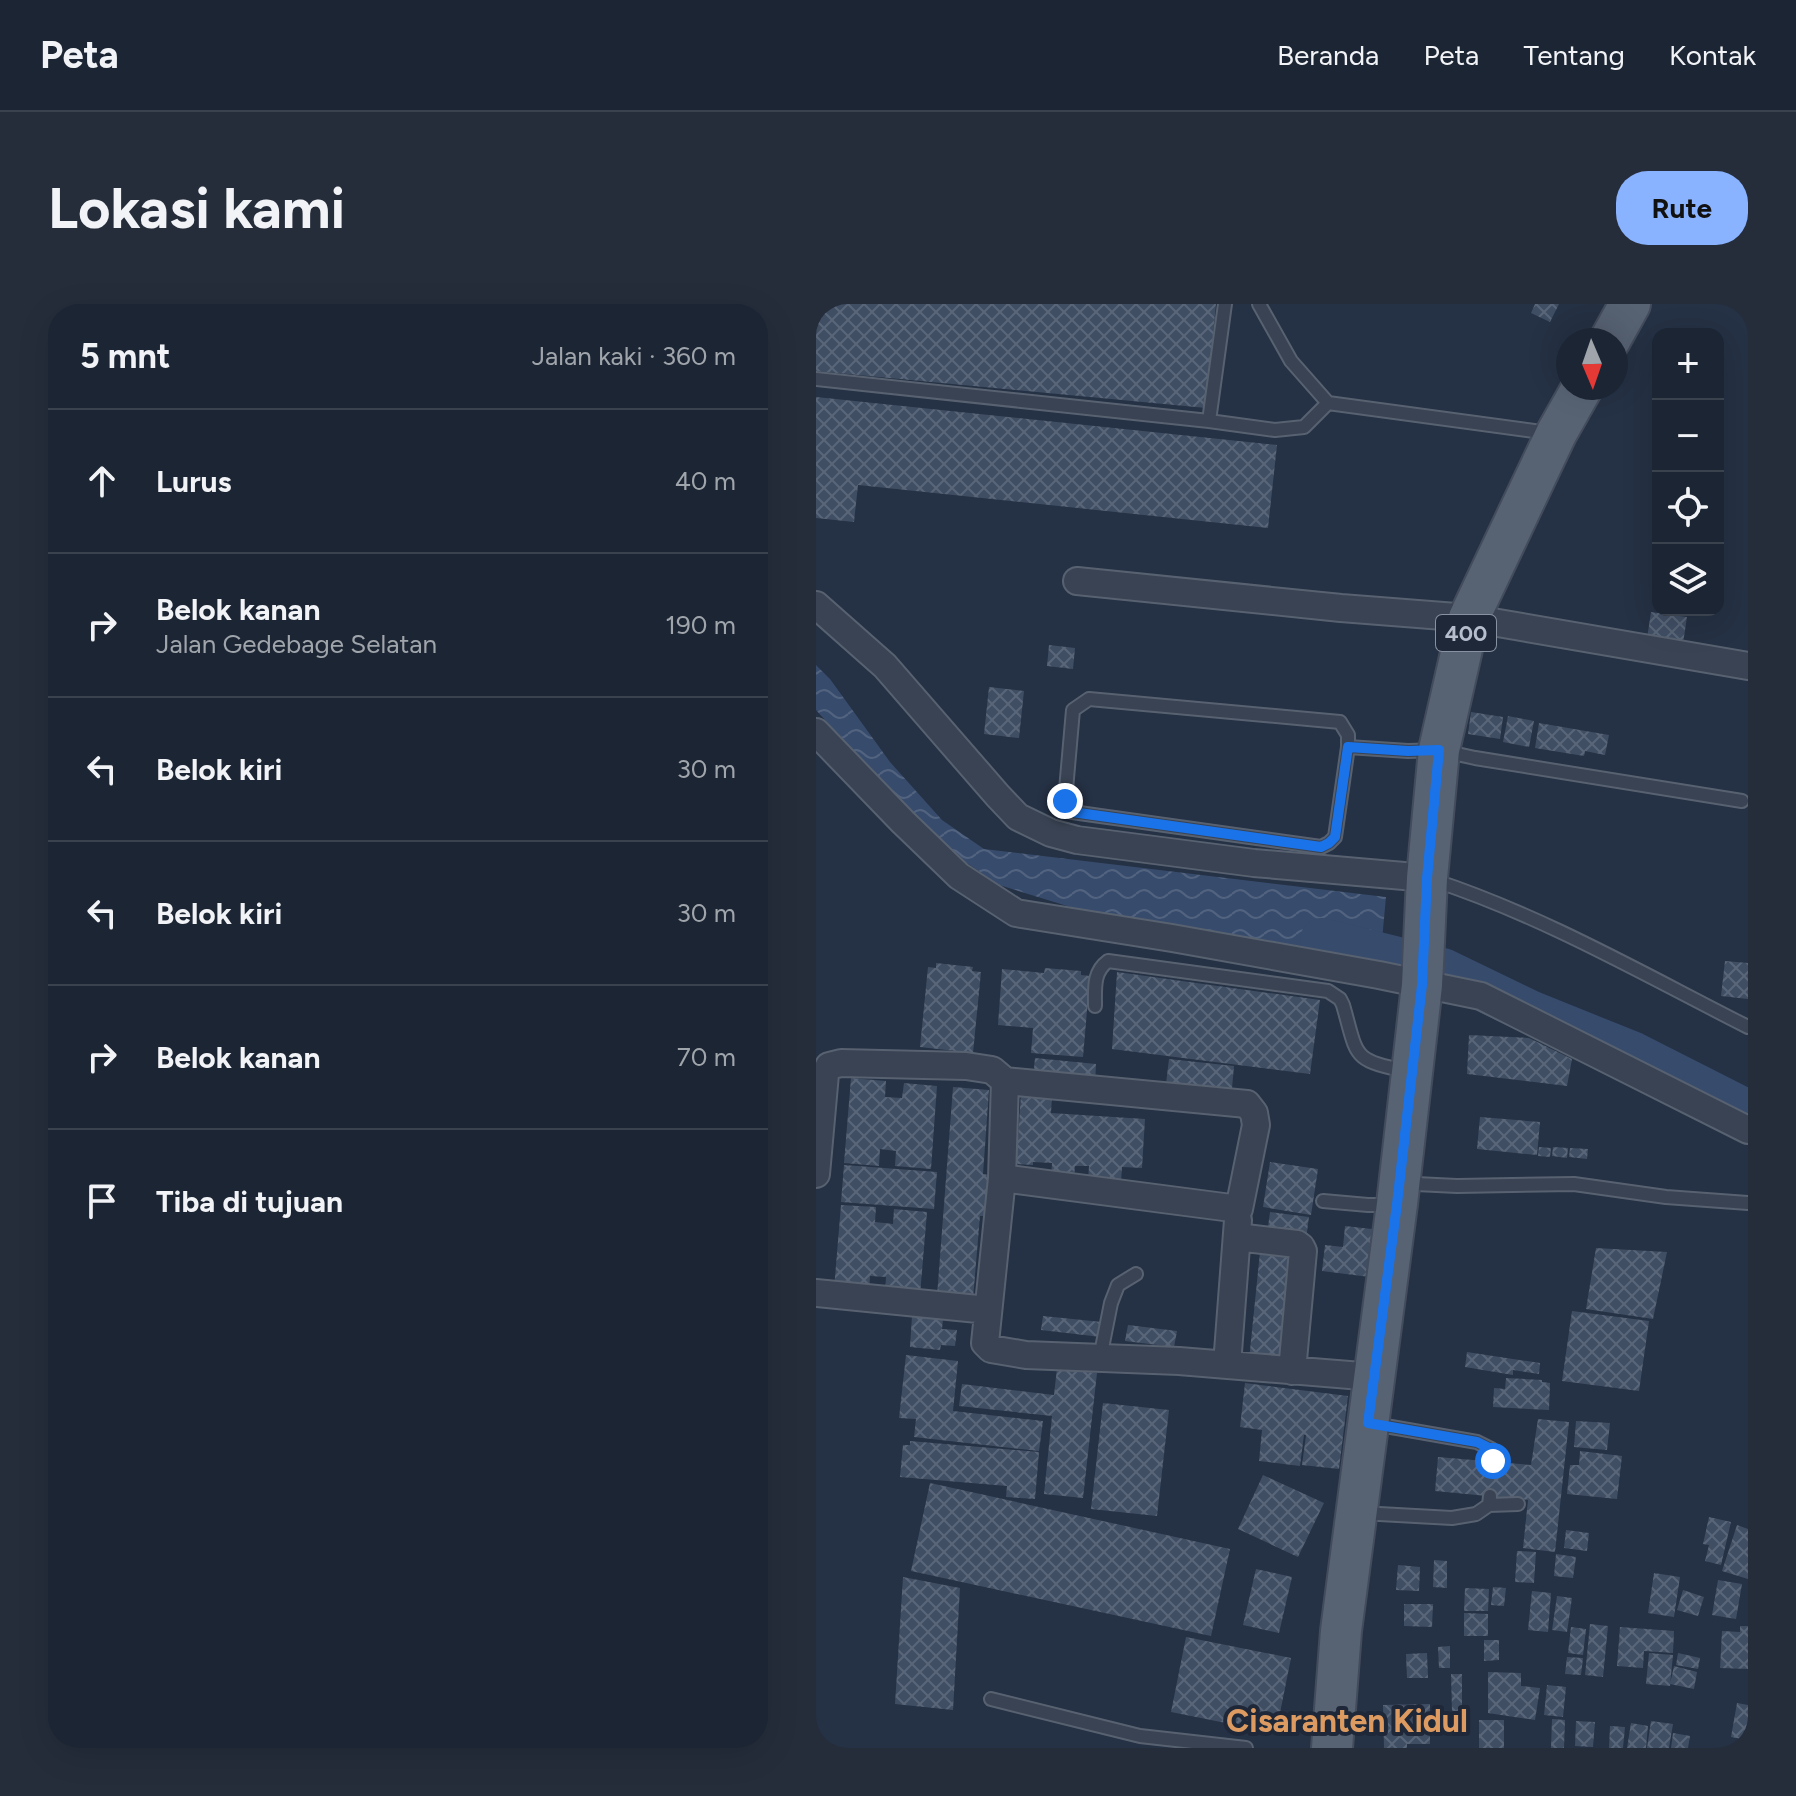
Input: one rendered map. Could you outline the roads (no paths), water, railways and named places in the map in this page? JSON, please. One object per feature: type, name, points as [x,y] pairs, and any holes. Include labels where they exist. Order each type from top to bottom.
[{"type":"main road","points":[[1617,328],[1630,304]]},
{"type":"main road","name":"400","points":[[1332,1748],[1341,1631],[1398,1196],[1422,981],[1439,750],[1469,618],[1575,400]]},
{"type":"street","points":[[1077,581],[1469,618],[1748,666]]},
{"type":"street","points":[[816,605],[885,666],[1018,817],[1051,833],[1077,840],[1427,889]]},
{"type":"street","points":[[816,732],[959,876],[1016,913],[1422,981],[1481,996],[1748,1130]]},
{"type":"street","points":[[816,1174],[825,1074],[829,1066],[841,1063],[966,1066],[992,1070],[1005,1081],[1247,1104],[1254,1113],[1256,1125],[1239,1209],[1227,1365]]},
{"type":"street","points":[[1005,1081],[1002,1178],[985,1343],[991,1349],[1026,1355],[1227,1365],[1374,1377]]},
{"type":"street","points":[[1002,1178],[1239,1209]]},
{"type":"street","points":[[1237,1237],[1297,1244],[1303,1251],[1292,1371]]},
{"type":"street","points":[[816,1293],[988,1310]]},
{"type":"lane","points":[[1209,421],[1225,304]]},
{"type":"lane","points":[[1259,304],[1291,361],[1328,403],[1556,434]]},
{"type":"lane","points":[[816,379],[1275,430],[1304,427],[1328,403]]},
{"type":"lane","points":[[1089,699],[1340,722],[1348,735],[1348,747],[1335,837],[1321,847],[1072,812],[1065,801],[1073,710],[1089,699]]},
{"type":"lane","points":[[1348,747],[1439,750],[1742,801]]},
{"type":"lane","points":[[1427,889],[1481,896],[1594,948],[1748,1027]]},
{"type":"lane","points":[[1095,1006],[1096,976],[1100,967],[1108,961],[1328,991],[1340,999],[1357,1052],[1364,1059],[1376,1065],[1411,1072]]},
{"type":"lane","points":[[1323,1201],[1368,1205],[1398,1196],[1416,1184],[1574,1184],[1666,1197],[1748,1203]]},
{"type":"lane","points":[[1100,1358],[1111,1303],[1118,1285],[1136,1274]]},
{"type":"lane","points":[[1368,1423],[1477,1442],[1491,1449],[1493,1461]]},
{"type":"lane","points":[[1356,1512],[1452,1518],[1476,1514],[1489,1500],[1518,1504]]},
{"type":"lane","points":[[991,1699],[1140,1736],[1246,1748]]},
{"type":"water","points":[[816,665],[830,679],[890,762],[942,820],[984,849],[1386,897],[1380,962],[1119,922],[999,885],[932,839],[816,710]]},
{"type":"waterway","points":[[1322,940],[1443,970],[1532,1013],[1634,1054],[1748,1112]]},
{"type":"district","name":"Cisaranten Kidul","points":[[1347,1721]]}]
